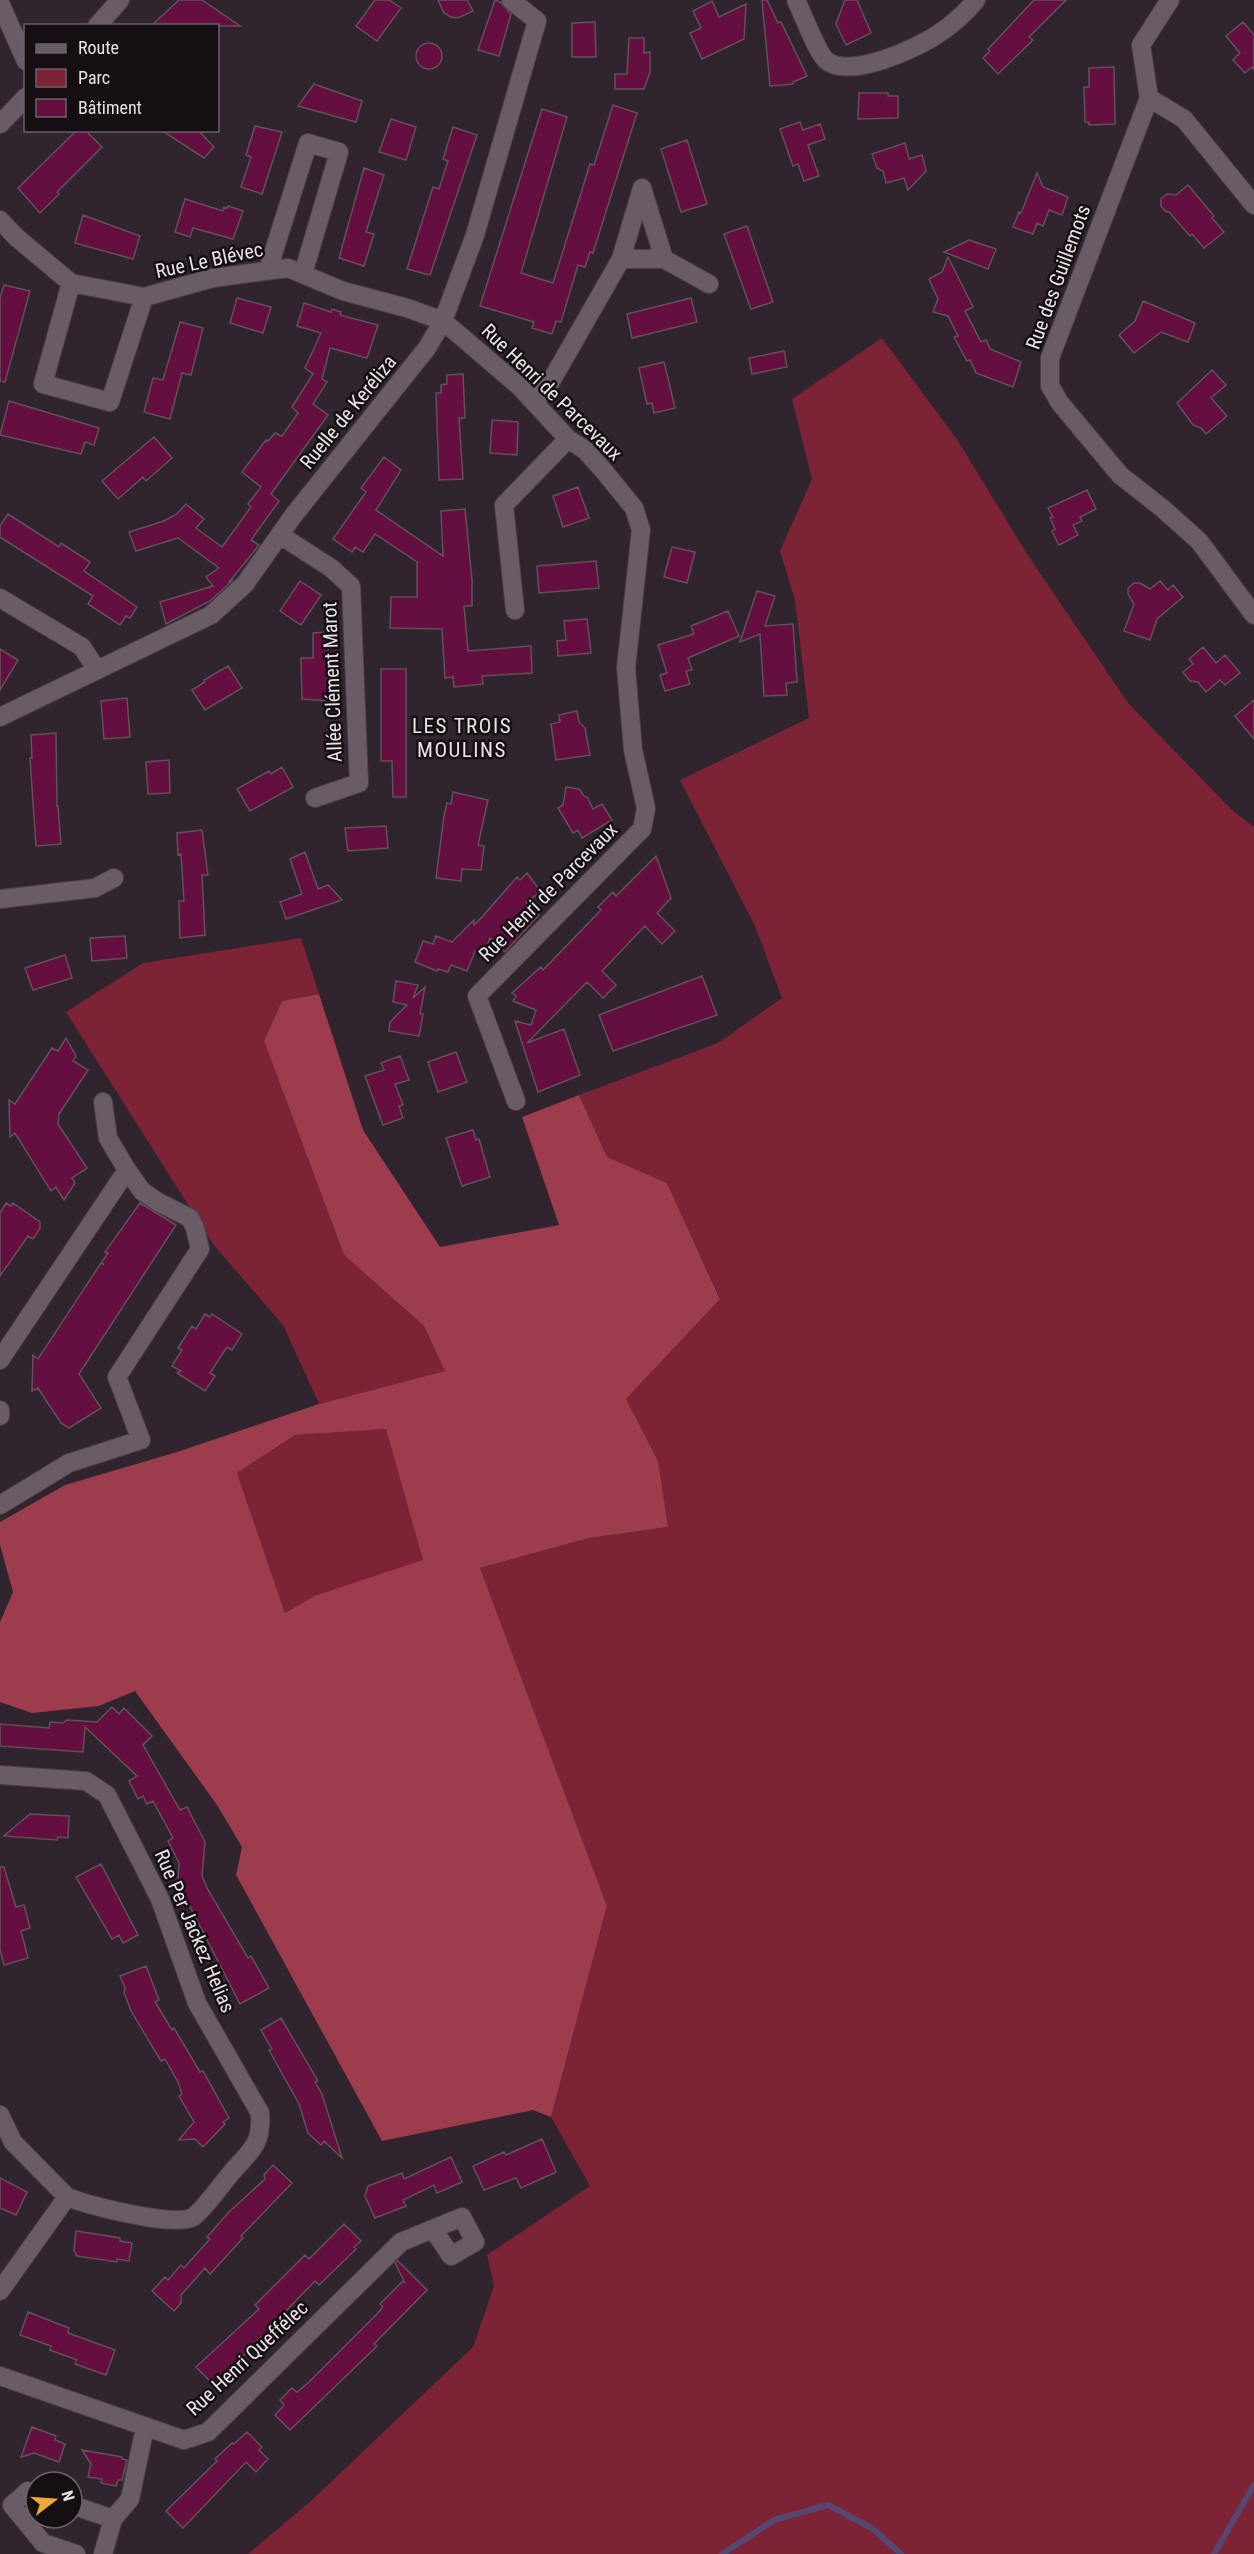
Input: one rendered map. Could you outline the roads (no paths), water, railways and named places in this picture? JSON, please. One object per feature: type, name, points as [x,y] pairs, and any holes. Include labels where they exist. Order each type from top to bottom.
[{"type":"street","points":[[99,24],[120,0]]},
{"type":"street","name":"Ruelle de Keréliza","points":[[0,717],[211,615],[244,584],[427,348],[443,321],[475,235],[537,21],[511,0]]},
{"type":"street","points":[[796,0],[824,60],[837,68],[857,66],[899,54],[939,34],[976,0]]},
{"type":"street","name":"Rue des Guillemots","points":[[1170,0],[1141,45],[1149,98],[1050,358],[1050,386],[1060,403],[1120,475],[1162,508],[1198,541],[1254,615]]},
{"type":"street","points":[[0,3],[24,57]]},
{"type":"street","points":[[1149,98],[1184,119],[1254,204]]},
{"type":"street","points":[[0,124],[24,99]]},
{"type":"street","points":[[268,270],[308,143],[339,152],[303,274]]},
{"type":"street","points":[[535,402],[550,383],[621,259],[642,188],[664,259]]},
{"type":"street","name":"Rue Le Blévec","points":[[0,220],[16,237],[71,283],[144,297],[213,278],[288,268],[344,291],[407,308],[443,321]]},
{"type":"street","points":[[621,259],[664,259],[709,284]]},
{"type":"street","points":[[71,283],[43,384],[110,402],[144,297]]},
{"type":"street","name":"Rue Henri de Parcevaux","points":[[443,321],[535,402],[568,439],[585,450],[634,508],[640,530],[626,668],[633,750],[646,808],[642,829],[477,996],[516,1101]]},
{"type":"street","points":[[515,610],[504,505],[568,439]]},
{"type":"street","name":"Allée Clément Marot","points":[[280,535],[331,568],[351,586],[359,783],[315,798]]},
{"type":"street","points":[[0,598],[36,617],[82,647],[97,670]]},
{"type":"street","points":[[0,899],[95,888],[114,878]]},
{"type":"street","points":[[0,1504],[69,1463],[141,1440],[117,1377],[200,1249],[190,1218],[142,1191],[127,1170],[108,1138],[103,1102]]},
{"type":"street","points":[[0,1360],[127,1170]]},
{"type":"street","points":[[0,1410],[0,1416]]},
{"type":"street","name":"Rue Per Jackez Helias","points":[[0,1775],[86,1781],[107,1795],[160,1899],[197,2002],[260,2113],[261,2132],[255,2146],[193,2217],[176,2221],[88,2205],[67,2197],[13,2142],[3,2126],[0,2115]]},
{"type":"street","points":[[0,2291],[67,2197]]},
{"type":"street","name":"Rue Henri Queffélec","points":[[0,2376],[184,2440],[208,2432],[391,2250],[401,2242],[433,2229]]},
{"type":"street","points":[[104,2554],[113,2519],[130,2499],[145,2427]]},
{"type":"street","points":[[24,2494],[12,2505],[24,2520]]},
{"type":"street","points":[[84,2509],[113,2519]]},
{"type":"street","points":[[32,2530],[43,2544],[76,2554]]},
{"type":"waterway","points":[[1214,2554],[1254,2485]]},
{"type":"waterway","points":[[722,2554],[774,2520],[828,2505],[872,2528],[901,2554]]},
{"type":"district","name":"LES TROIS MOULINS","points":[[462,738]]}]
